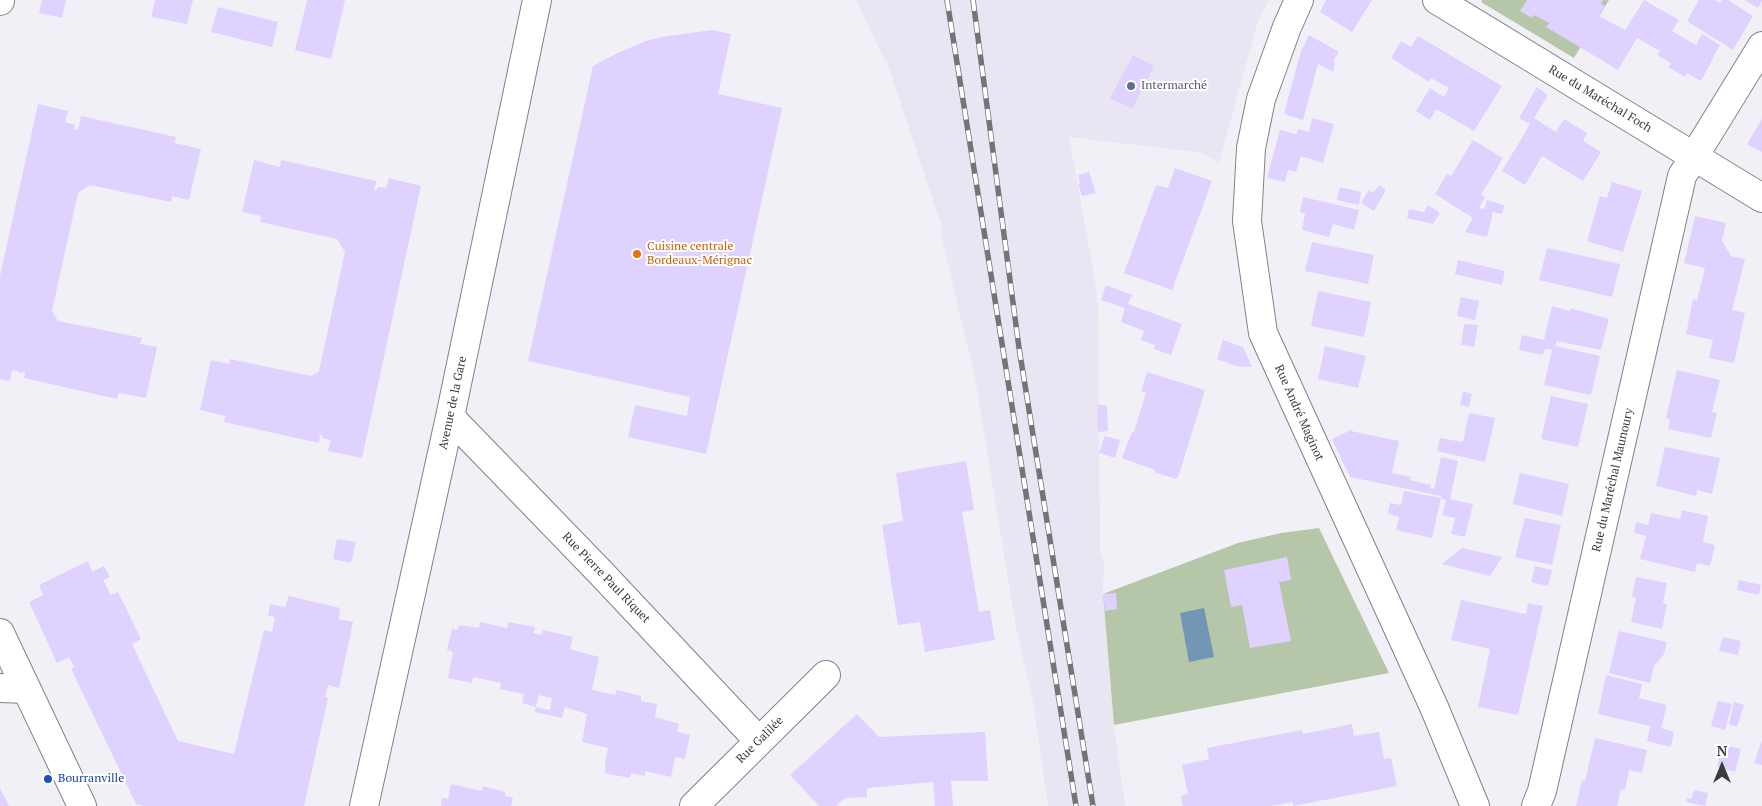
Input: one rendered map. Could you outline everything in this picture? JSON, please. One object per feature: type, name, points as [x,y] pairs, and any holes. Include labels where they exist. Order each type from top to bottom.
[{"type":"street","name":"Avenue de la Gare","points":[[364,806],[450,417],[537,0]]},
{"type":"street","name":"Rue André Maginot","points":[[1299,0],[1287,27],[1261,99],[1250,148],[1247,221],[1263,333],[1434,707],[1475,806]]},
{"type":"street","name":"Rue du Maréchal Foch","points":[[1437,0],[1762,198]]},
{"type":"street","name":"Rue du Maréchal Maunoury","points":[[1536,806],[1544,782],[1682,176],[1762,46]]},
{"type":"street","name":"Rue Pierre Paul Riquet","points":[[450,417],[601,573],[759,741]]},
{"type":"street","points":[[0,633],[13,688],[82,806]]},
{"type":"street","name":"Rue Galilée","points":[[694,806],[826,675]]},
{"type":"shaded area","points":[[856,0],[1269,0],[1257,24],[1219,163],[1203,153],[1069,137],[1098,306],[1100,553],[1104,562],[1103,594],[1114,725],[1125,806],[1048,806],[1033,702],[1017,633],[975,378],[940,230],[943,230],[886,59],[884,59]]},
{"type":"green space","points":[[1482,0],[1609,0],[1574,58],[1481,2]]},
{"type":"green space","points":[[1319,528],[1389,673],[1114,725],[1103,594],[1238,543],[1281,533]]},
{"type":"water","points":[[1204,608],[1214,657],[1189,662],[1180,613]]},
{"type":"building","points":[[42,0],[66,0],[62,18],[39,13]]},
{"type":"building","points":[[155,0],[193,0],[187,24],[151,17]]},
{"type":"building","points":[[307,0],[345,0],[331,59],[295,50]]},
{"type":"building","points":[[1326,0],[1372,0],[1352,32],[1320,12]]},
{"type":"building","points":[[1527,0],[1603,0],[1601,4],[1605,6],[1599,16],[1625,30],[1644,0],[1679,20],[1672,31],[1696,45],[1702,34],[1720,45],[1701,81],[1687,73],[1685,77],[1668,67],[1671,63],[1657,55],[1660,51],[1637,38],[1618,70],[1546,27],[1549,23],[1534,15],[1532,18],[1520,11]]},
{"type":"building","points":[[1699,0],[1715,0],[1720,3],[1722,0],[1728,0],[1753,16],[1733,50],[1687,21]]},
{"type":"building","points":[[1744,0],[1762,0],[1762,1],[1758,8]]},
{"type":"building","points":[[218,7],[278,22],[272,47],[211,32]]},
{"type":"building","name":"Cuisine centrale Bordeaux-Mérignac","points":[[712,30],[731,34],[718,94],[782,108],[706,454],[628,437],[635,405],[687,416],[690,397],[528,361],[593,66],[646,41]]},
{"type":"building","points":[[1309,35],[1339,52],[1333,61],[1335,63],[1333,72],[1318,64],[1303,120],[1284,114],[1301,51]]},
{"type":"building","points":[[1418,36],[1502,86],[1474,131],[1436,109],[1430,120],[1416,111],[1430,88],[1444,97],[1449,88],[1431,78],[1429,82],[1391,58],[1401,41],[1411,47]]},
{"type":"building","name":"Intermarché","points":[[1133,55],[1154,66],[1132,109],[1110,98]]},
{"type":"building","points":[[1537,87],[1548,95],[1534,118],[1556,132],[1564,119],[1587,133],[1583,141],[1601,152],[1583,181],[1542,156],[1525,185],[1502,171],[1530,124],[1519,118]]},
{"type":"building","points":[[38,104],[68,111],[65,122],[75,125],[74,129],[78,130],[81,116],[176,137],[175,143],[201,149],[189,200],[172,196],[171,202],[90,185],[78,193],[52,311],[58,321],[142,338],[140,344],[157,347],[146,398],[119,393],[117,399],[24,378],[25,372],[23,371],[23,373],[12,370],[10,381],[0,379],[0,276]]},
{"type":"building","points":[[1312,118],[1334,124],[1323,163],[1301,156],[1296,172],[1288,170],[1285,182],[1267,178],[1280,130],[1296,134],[1298,129],[1309,132]]},
{"type":"building","points":[[1762,119],[1762,152],[1747,144]]},
{"type":"building","points":[[1473,140],[1503,158],[1481,195],[1485,197],[1479,208],[1484,209],[1487,200],[1504,205],[1502,214],[1493,212],[1487,237],[1465,232],[1473,218],[1435,194],[1447,174],[1451,176]]},
{"type":"building","points":[[254,160],[280,167],[281,160],[376,181],[374,190],[376,191],[378,187],[386,188],[389,178],[421,186],[362,458],[328,451],[331,440],[322,438],[323,435],[320,435],[319,443],[224,422],[225,416],[200,410],[211,360],[229,364],[230,359],[311,376],[319,371],[345,252],[337,239],[260,222],[261,216],[242,212]]},
{"type":"building","points":[[1175,168],[1212,181],[1172,290],[1124,273],[1156,185],[1168,188]]},
{"type":"building","points":[[1089,172],[1096,193],[1082,196],[1078,184],[1080,183],[1078,175]]},
{"type":"building","points":[[1612,182],[1642,191],[1623,252],[1587,241],[1600,196],[1607,198]]},
{"type":"building","points":[[1379,185],[1386,190],[1374,211],[1361,203],[1369,190],[1373,193]]},
{"type":"building","points":[[1340,187],[1361,192],[1359,205],[1337,200]]},
{"type":"building","points":[[1303,197],[1359,210],[1354,230],[1333,224],[1329,237],[1302,230],[1305,213],[1300,212]]},
{"type":"building","points":[[1428,205],[1440,213],[1433,224],[1407,218],[1409,209],[1424,212]]},
{"type":"building","points":[[1695,216],[1726,223],[1722,240],[1731,256],[1745,259],[1732,310],[1745,313],[1734,363],[1709,358],[1713,340],[1686,334],[1693,299],[1697,300],[1705,268],[1684,263]]},
{"type":"building","points":[[1312,242],[1374,255],[1368,284],[1305,271]]},
{"type":"building","points":[[1547,248],[1620,264],[1612,297],[1539,280]]},
{"type":"building","points":[[1458,260],[1505,271],[1502,285],[1455,274]]},
{"type":"building","points":[[1106,285],[1132,295],[1128,304],[1182,324],[1171,355],[1154,349],[1155,345],[1141,340],[1144,331],[1121,322],[1125,308],[1101,300]]},
{"type":"building","points":[[1318,291],[1371,302],[1364,337],[1311,326]]},
{"type":"building","points":[[1461,297],[1479,301],[1475,320],[1457,316]]},
{"type":"building","points":[[1552,306],[1570,311],[1570,308],[1609,319],[1601,350],[1557,341],[1555,346],[1600,356],[1591,395],[1544,385],[1552,350],[1545,349],[1543,355],[1519,350],[1522,335],[1544,340]]},
{"type":"building","points":[[1464,324],[1478,325],[1474,347],[1461,345]]},
{"type":"building","points":[[1223,340],[1243,347],[1252,367],[1236,366],[1217,359]]},
{"type":"building","points":[[1325,346],[1366,356],[1358,388],[1318,379]]},
{"type":"building","points":[[1677,370],[1720,380],[1712,412],[1717,413],[1711,438],[1668,429],[1670,420],[1666,418]]},
{"type":"building","points":[[1147,372],[1205,390],[1178,478],[1176,477],[1176,479],[1122,458],[1132,432],[1134,432],[1146,393],[1141,391]]},
{"type":"building","points":[[1463,391],[1472,394],[1469,407],[1460,405]]},
{"type":"building","points":[[1551,396],[1588,404],[1578,447],[1541,439]]},
{"type":"building","points":[[1097,405],[1107,405],[1108,431],[1098,432]]},
{"type":"building","points":[[1469,413],[1495,418],[1485,462],[1437,451],[1440,438],[1463,442]]},
{"type":"building","points":[[1353,429],[1351,431],[1399,441],[1392,473],[1411,477],[1410,480],[1431,485],[1430,488],[1434,489],[1441,457],[1458,461],[1450,499],[1473,504],[1465,537],[1451,534],[1455,518],[1442,515],[1446,500],[1441,498],[1441,496],[1350,477],[1332,439]]},
{"type":"building","points":[[1105,436],[1120,440],[1115,458],[1099,453]]},
{"type":"building","points":[[1665,447],[1720,458],[1712,494],[1697,490],[1696,496],[1656,486]]},
{"type":"building","points":[[966,461],[974,510],[962,512],[979,612],[990,610],[995,640],[925,652],[920,622],[898,625],[882,525],[903,521],[896,473]]},
{"type":"building","points":[[1520,473],[1569,484],[1562,516],[1513,504]]},
{"type":"building","points":[[1404,491],[1441,498],[1432,538],[1396,530],[1399,517],[1388,514],[1390,503],[1401,505]]},
{"type":"building","points":[[1682,510],[1708,516],[1703,542],[1715,545],[1710,566],[1697,563],[1695,572],[1640,559],[1646,536],[1634,533],[1636,522],[1648,525],[1651,513],[1680,519]]},
{"type":"building","points":[[1525,518],[1561,525],[1552,565],[1515,557]]},
{"type":"building","points":[[337,539],[356,542],[351,563],[333,559]]},
{"type":"building","points":[[1462,548],[1502,557],[1490,576],[1442,564]]},
{"type":"building","points":[[1287,557],[1291,580],[1279,582],[1291,641],[1250,648],[1242,605],[1231,607],[1224,570]]},
{"type":"building","points":[[88,561],[92,572],[104,566],[110,577],[103,580],[111,595],[118,592],[141,639],[132,644],[178,741],[234,754],[264,630],[272,632],[275,617],[268,616],[270,604],[285,607],[289,596],[340,608],[339,619],[353,622],[339,688],[328,685],[325,697],[328,698],[304,806],[143,806],[136,804],[71,669],[74,667],[69,657],[57,663],[29,602],[43,595],[39,585]]},
{"type":"building","points":[[1535,566],[1552,570],[1548,586],[1531,582]]},
{"type":"building","points":[[1636,577],[1667,583],[1663,603],[1667,604],[1662,629],[1631,622],[1636,598],[1632,596]]},
{"type":"building","points":[[1739,580],[1761,585],[1759,595],[1737,590]]},
{"type":"building","points":[[1116,593],[1117,609],[1105,611],[1103,594]]},
{"type":"building","points":[[1461,600],[1526,614],[1528,603],[1543,606],[1518,715],[1478,707],[1490,649],[1451,640]]},
{"type":"building","points":[[480,622],[507,628],[508,622],[535,627],[533,633],[541,635],[543,630],[573,637],[570,649],[599,657],[592,690],[615,695],[617,690],[641,696],[641,701],[657,704],[655,717],[679,724],[677,732],[690,735],[685,759],[675,757],[671,777],[645,771],[645,776],[631,773],[630,778],[604,773],[608,748],[582,742],[587,714],[565,707],[562,718],[535,712],[536,707],[522,703],[524,694],[500,689],[501,683],[473,677],[472,683],[448,678],[453,652],[447,650],[452,629],[457,630],[459,625],[479,628]],"holes":[[[539,695],[552,698],[550,710],[536,707]]]},
{"type":"building","points":[[1619,631],[1667,642],[1664,654],[1654,666],[1650,683],[1609,673]]},
{"type":"building","points":[[1723,637],[1741,641],[1738,655],[1719,651]]},
{"type":"building","points":[[1606,675],[1642,684],[1639,698],[1667,705],[1661,728],[1674,732],[1671,747],[1647,741],[1650,726],[1598,714]]},
{"type":"building","points":[[1718,701],[1732,704],[1725,730],[1711,726]]},
{"type":"building","points":[[1734,702],[1744,705],[1737,727],[1729,724]]},
{"type":"building","points":[[857,714],[879,737],[985,732],[988,781],[951,781],[953,806],[935,806],[933,782],[867,788],[867,797],[845,798],[836,806],[819,806],[790,775]]},
{"type":"building","points":[[1352,724],[1354,736],[1379,732],[1384,759],[1391,758],[1397,786],[1293,806],[1293,802],[1270,806],[1183,806],[1181,796],[1188,794],[1182,765],[1209,759],[1207,748],[1302,730],[1303,734]]},
{"type":"building","points":[[1595,738],[1647,750],[1642,773],[1629,770],[1625,790],[1621,789],[1617,806],[1576,806],[1582,780],[1585,781]]},
{"type":"building","points":[[1762,740],[1762,765],[1754,763]]},
{"type":"building","points":[[1723,745],[1741,749],[1735,772],[1717,767]]},
{"type":"building","points":[[451,784],[482,791],[483,786],[505,792],[505,796],[513,798],[511,806],[441,806],[442,798],[448,799]]},
{"type":"building","points":[[0,788],[9,806],[0,806]]},
{"type":"building","points":[[1694,790],[1708,793],[1705,806],[1686,802],[1687,798],[1691,799]]},
{"type":"railway","points":[[947,0],[1076,806]]},
{"type":"railway","points":[[973,0],[1019,348],[1093,806]]},
{"type":"place","name":"Intermarché","points":[[1131,86]]},
{"type":"place","name":"Cuisine centrale Bordeaux-Mérignac","points":[[637,254]]},
{"type":"place","name":"Bourranville","points":[[48,779]]}]
